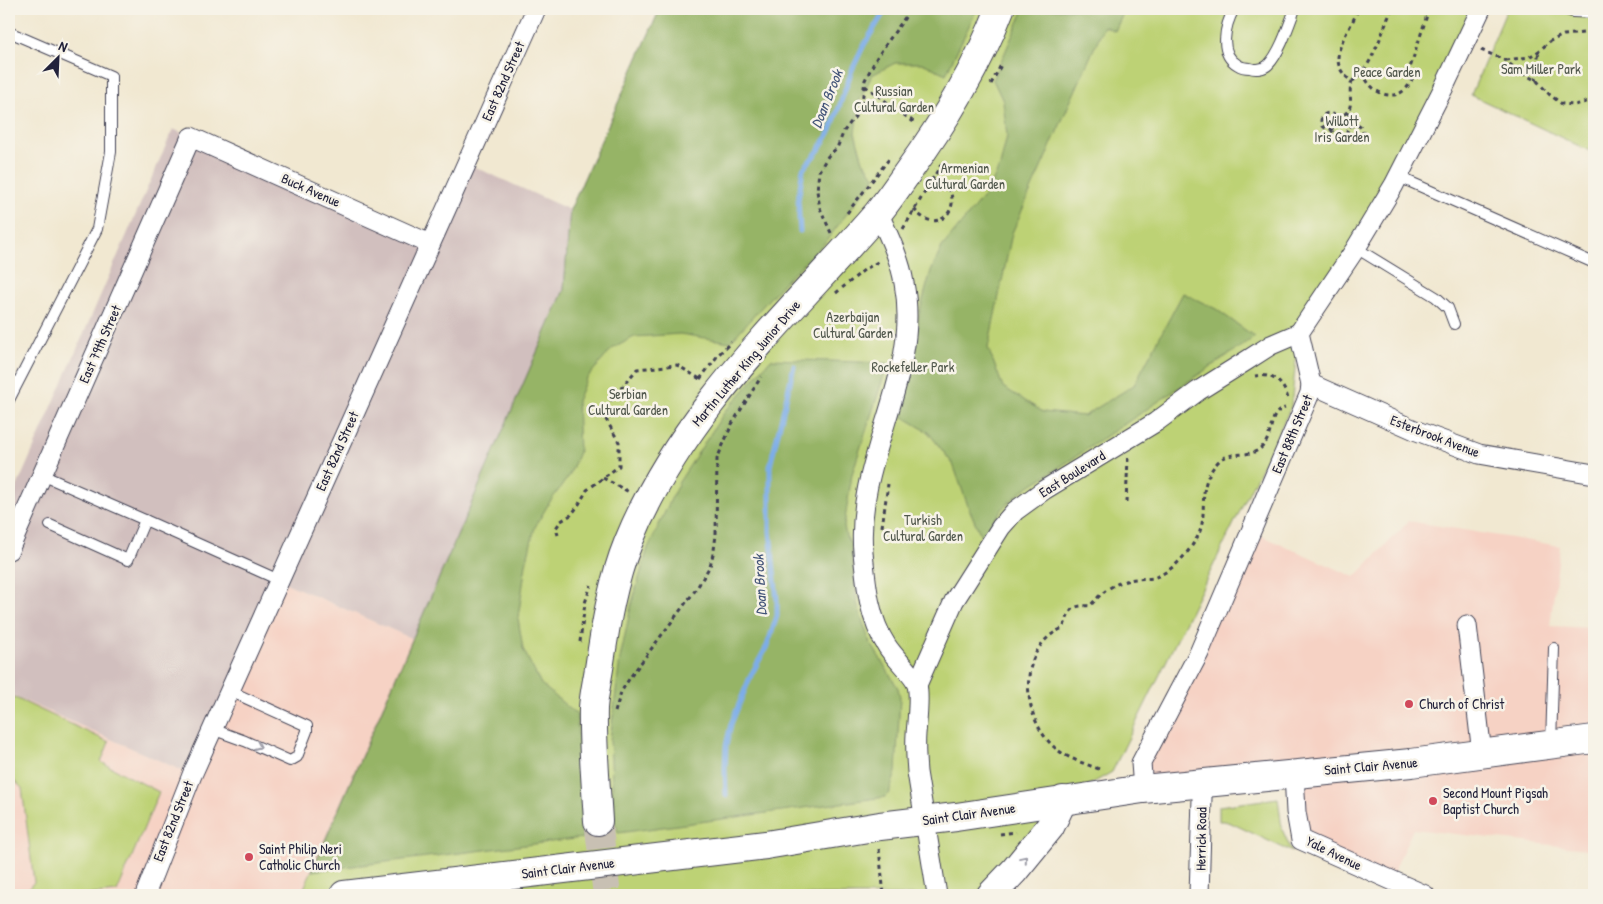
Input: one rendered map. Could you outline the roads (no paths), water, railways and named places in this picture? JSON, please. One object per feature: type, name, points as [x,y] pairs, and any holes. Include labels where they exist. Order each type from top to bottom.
[{"type":"main road","name":"Martin Luther King Junior Drive","points":[[598,821],[593,707],[606,622],[627,544],[642,511],[691,429],[736,371],[878,212],[932,140],[985,46],[1000,9]]},
{"type":"main road","name":"Saint Clair Avenue","points":[[355,895],[766,845],[1143,789],[1411,763],[1594,739]]},
{"type":"main road","points":[[991,895],[1014,871],[1050,827],[1063,800]]},
{"type":"street","name":"East 82nd Street","points":[[145,895],[212,729],[536,9]]},
{"type":"street","points":[[1299,332],[1356,248],[1399,177],[1481,9]]},
{"type":"street","name":"Buck Avenue","points":[[191,137],[430,244]]},
{"type":"street","name":"East 79th Street","points":[[9,550],[191,137]]},
{"type":"street","points":[[878,212],[902,271],[906,294],[907,318],[902,370],[868,482],[864,513],[863,552],[868,591],[876,623],[887,646],[917,685]]},
{"type":"street","name":"East Boulevard","points":[[937,895],[920,793],[916,754],[917,685],[954,601],[1001,527],[1015,511],[1044,490],[1156,422],[1198,391],[1238,366],[1299,332]]},
{"type":"street","name":"East 88th Street","points":[[1143,789],[1141,763],[1199,653],[1310,393],[1311,384],[1299,332]]},
{"type":"street","name":"Esterbrook Avenue","points":[[1311,384],[1417,431],[1479,454],[1594,474]]},
{"type":"street","points":[[1466,624],[1482,754]]},
{"type":"street","name":"Yale Avenue","points":[[1294,774],[1296,812],[1301,840],[1425,895]]},
{"type":"street","name":"Herrick Road","points":[[1199,895],[1202,798],[1200,783]]},
{"type":"lane","points":[[1234,9],[1228,19],[1226,31],[1225,43],[1228,56],[1238,65],[1254,70],[1266,67],[1274,58],[1291,10]]},
{"type":"lane","points":[[1564,9],[1573,12],[1594,13]]},
{"type":"lane","points":[[9,32],[110,76],[111,152],[97,229],[9,400]]},
{"type":"lane","points":[[1399,177],[1594,263]]},
{"type":"lane","points":[[1356,248],[1436,297],[1448,308],[1454,324]]},
{"type":"lane","points":[[42,475],[279,580]]},
{"type":"lane","points":[[50,525],[128,560],[145,520]]},
{"type":"lane","points":[[1551,745],[1554,648]]},
{"type":"lane","points":[[212,729],[290,761],[297,757],[307,731],[307,726],[230,691]]},
{"type":"waterway","name":"Doan Brook","points":[[800,231],[798,200],[803,169],[819,150],[831,130],[852,70],[864,45],[886,9]]},
{"type":"waterway","name":"Doan Brook","points":[[726,795],[726,746],[731,724],[751,675],[767,646],[777,616],[770,531],[770,466],[794,366]]},
{"type":"tunnel","points":[[598,821],[607,895]]},
{"type":"place","name":"Church of Christ","points":[[1409,704]]},
{"type":"place","name":"Second Mount Pigsah Baptist Church","points":[[1433,801]]},
{"type":"place","name":"Saint Philip Neri Catholic Church","points":[[249,857]]},
{"type":"park label","name":"Sam Miller Park","points":[[1541,69]]},
{"type":"park label","name":"Peace Garden","points":[[1387,72]]},
{"type":"park label","name":"Russian Cultural Garden","points":[[894,99]]},
{"type":"park label","name":"Willott Iris Garden","points":[[1342,130]]},
{"type":"park label","name":"Armenian Cultural Garden","points":[[965,176]]},
{"type":"park label","name":"Azerbaijan Cultural Garden","points":[[853,326]]},
{"type":"park label","name":"Rockefeller Park","points":[[913,367]]},
{"type":"park label","name":"Serbian Cultural Garden","points":[[628,402]]},
{"type":"park label","name":"Turkish Cultural Garden","points":[[923,528]]}]
